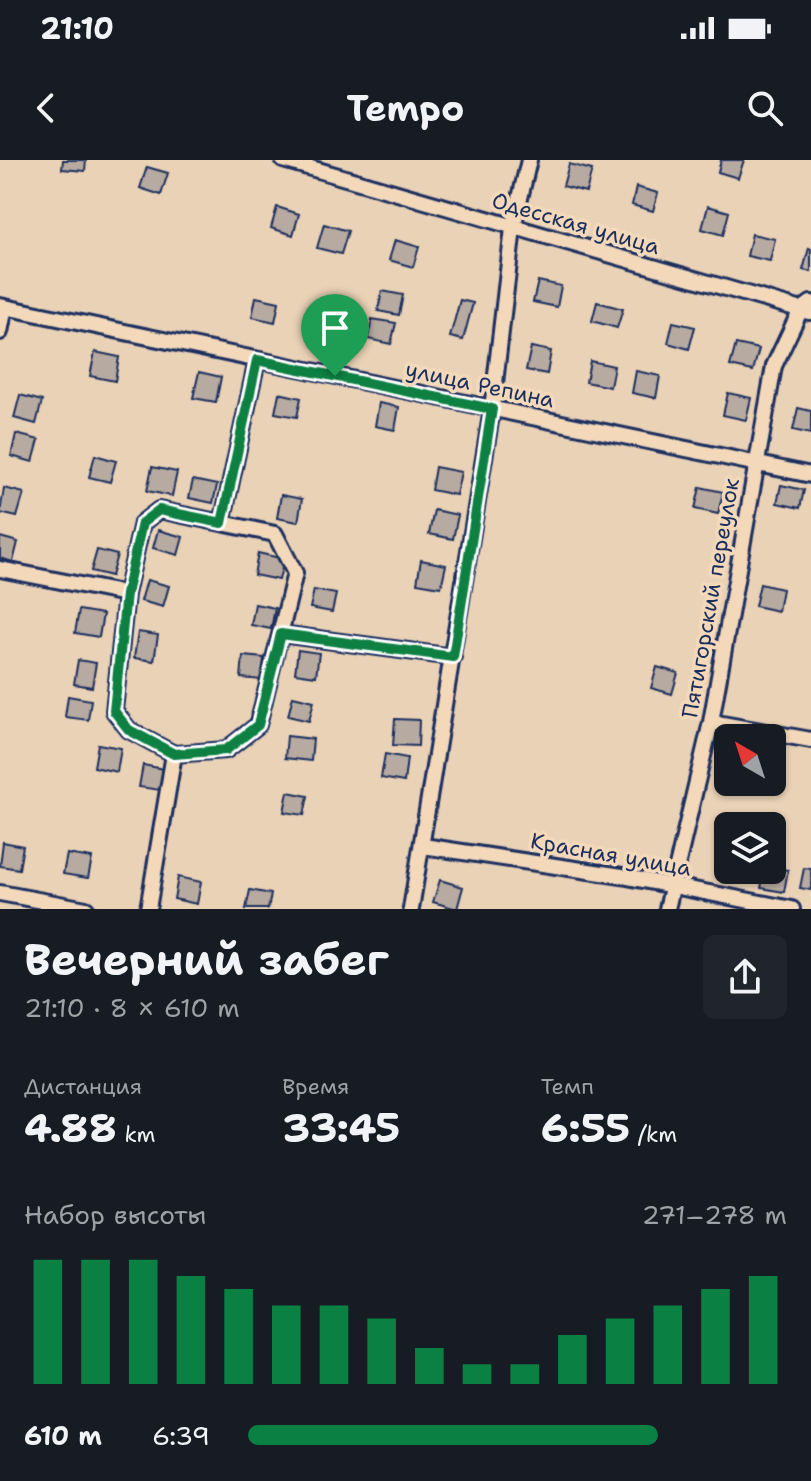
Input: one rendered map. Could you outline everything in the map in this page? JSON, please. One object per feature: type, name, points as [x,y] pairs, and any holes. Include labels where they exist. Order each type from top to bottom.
[{"type":"street","name":"Одесская улица","points":[[283,160],[513,228],[807,309]]},
{"type":"street","points":[[411,909],[492,409],[513,228],[529,160]]},
{"type":"street","points":[[0,332],[2,306]]},
{"type":"street","name":"улица Репина","points":[[2,306],[811,475]]},
{"type":"street","name":"Пятигорский переулок","points":[[667,909],[711,722],[774,366],[807,309]]},
{"type":"street","points":[[222,523],[257,360]]},
{"type":"street","points":[[159,510],[222,523],[275,534],[295,573],[258,725],[226,750],[174,754],[129,730],[114,711],[126,594],[142,523],[159,510]]},
{"type":"street","points":[[0,569],[126,594]]},
{"type":"street","points":[[281,634],[453,657]]},
{"type":"street","points":[[711,722],[811,740]]},
{"type":"street","points":[[148,909],[174,754]]},
{"type":"street","name":"Красная улица","points":[[423,846],[792,909]]},
{"type":"street","points":[[0,893],[86,909]]},
{"type":"building","points":[[63,160],[86,160],[85,171],[62,169]]},
{"type":"building","points":[[721,160],[744,160],[738,178],[718,172]]},
{"type":"building","points":[[569,164],[592,170],[586,192],[563,186]]},
{"type":"building","points":[[147,167],[168,173],[161,195],[140,188]]},
{"type":"building","points":[[636,187],[658,193],[653,211],[632,205]]},
{"type":"building","points":[[708,206],[729,212],[723,235],[702,229]]},
{"type":"building","points":[[277,207],[299,214],[293,235],[271,228]]},
{"type":"building","points":[[324,224],[348,231],[341,254],[317,248]]},
{"type":"building","points":[[752,234],[775,239],[770,261],[747,256]]},
{"type":"building","points":[[395,240],[419,247],[413,267],[389,260]]},
{"type":"building","points":[[811,249],[811,272],[803,270]]},
{"type":"building","points":[[538,281],[561,286],[557,307],[533,302]]},
{"type":"building","points":[[382,291],[403,295],[399,315],[378,311]]},
{"type":"building","points":[[256,297],[279,302],[275,322],[252,317]]},
{"type":"building","points":[[460,300],[473,303],[463,340],[450,337]]},
{"type":"building","points":[[597,302],[623,309],[617,328],[592,321]]},
{"type":"building","points":[[372,319],[396,323],[391,344],[368,339]]},
{"type":"building","points":[[673,322],[695,327],[689,349],[668,343]]},
{"type":"building","points":[[736,344],[759,349],[753,371],[730,366]]},
{"type":"building","points":[[531,347],[551,351],[547,374],[526,370]]},
{"type":"building","points":[[95,352],[119,357],[115,381],[90,376]]},
{"type":"building","points":[[590,361],[614,366],[610,387],[586,382]]},
{"type":"building","points":[[636,371],[660,376],[656,398],[632,393]]},
{"type":"building","points":[[199,372],[221,377],[216,402],[193,398]]},
{"type":"building","points":[[279,393],[301,398],[297,417],[275,413]]},
{"type":"building","points":[[728,393],[751,398],[746,420],[723,415]]},
{"type":"building","points":[[20,395],[42,401],[36,424],[14,418]]},
{"type":"building","points":[[379,403],[399,407],[395,430],[375,426]]},
{"type":"building","points":[[798,408],[811,411],[811,434],[793,430]]},
{"type":"building","points":[[16,434],[39,440],[33,462],[11,456]]},
{"type":"building","points":[[95,455],[116,461],[110,482],[89,477]]},
{"type":"building","points":[[152,467],[177,472],[172,496],[147,491]]},
{"type":"building","points":[[435,467],[461,472],[456,495],[431,490]]},
{"type":"building","points":[[193,480],[217,485],[213,503],[189,498]]},
{"type":"building","points":[[781,485],[804,490],[800,508],[777,503]]},
{"type":"building","points":[[700,487],[723,492],[718,514],[695,509]]},
{"type":"building","points":[[4,488],[24,493],[17,517],[0,513]]},
{"type":"building","points":[[281,495],[302,499],[298,522],[277,518]]},
{"type":"building","points":[[434,510],[458,515],[453,539],[429,534]]},
{"type":"building","points":[[158,530],[183,537],[178,555],[153,548]]},
{"type":"building","points":[[0,537],[18,542],[13,562],[0,558]]},
{"type":"building","points":[[97,550],[117,555],[111,576],[91,571]]},
{"type":"building","points":[[258,553],[284,559],[279,580],[254,575]]},
{"type":"building","points":[[421,560],[446,565],[441,587],[417,583]]},
{"type":"building","points":[[147,580],[169,586],[163,607],[141,601]]},
{"type":"building","points":[[760,584],[782,589],[778,611],[755,606]]},
{"type":"building","points":[[314,590],[336,594],[332,612],[310,608]]},
{"type":"building","points":[[255,604],[275,608],[271,629],[251,625]]},
{"type":"building","points":[[79,610],[103,614],[99,637],[75,633]]},
{"type":"building","points":[[138,632],[158,635],[154,661],[134,658]]},
{"type":"building","points":[[298,650],[319,653],[316,676],[295,673]]},
{"type":"building","points":[[243,656],[264,658],[262,680],[241,678]]},
{"type":"building","points":[[78,660],[96,663],[92,687],[74,684]]},
{"type":"building","points":[[657,667],[678,673],[672,694],[651,688]]},
{"type":"building","points":[[68,696],[91,700],[88,720],[65,717]]},
{"type":"building","points":[[293,696],[314,701],[309,721],[288,716]]},
{"type":"building","points":[[395,719],[419,720],[418,746],[393,745]]},
{"type":"building","points":[[287,736],[313,739],[311,761],[285,758]]},
{"type":"building","points":[[98,744],[121,748],[117,772],[94,767]]},
{"type":"building","points":[[385,754],[407,758],[404,782],[381,778]]},
{"type":"building","points":[[143,765],[164,769],[160,790],[139,787]]},
{"type":"building","points":[[288,792],[308,796],[304,815],[284,812]]},
{"type":"building","points":[[3,842],[23,846],[19,869],[0,866]]},
{"type":"building","points":[[67,854],[92,858],[88,878],[63,874]]},
{"type":"building","points":[[804,868],[811,869],[811,890],[800,888]]},
{"type":"building","points":[[178,877],[201,882],[197,904],[174,899]]},
{"type":"building","points":[[440,880],[463,887],[457,909],[433,902]]},
{"type":"building","points":[[762,884],[785,884],[784,892],[761,888]]},
{"type":"building","points":[[250,890],[271,894],[268,909],[246,909]]},
{"type":"route","points":[[257,360],[335,376],[492,409],[453,657],[281,634],[258,725],[226,750],[174,754],[129,730],[114,711],[126,594],[142,523],[159,510],[222,523],[257,360]]}]
